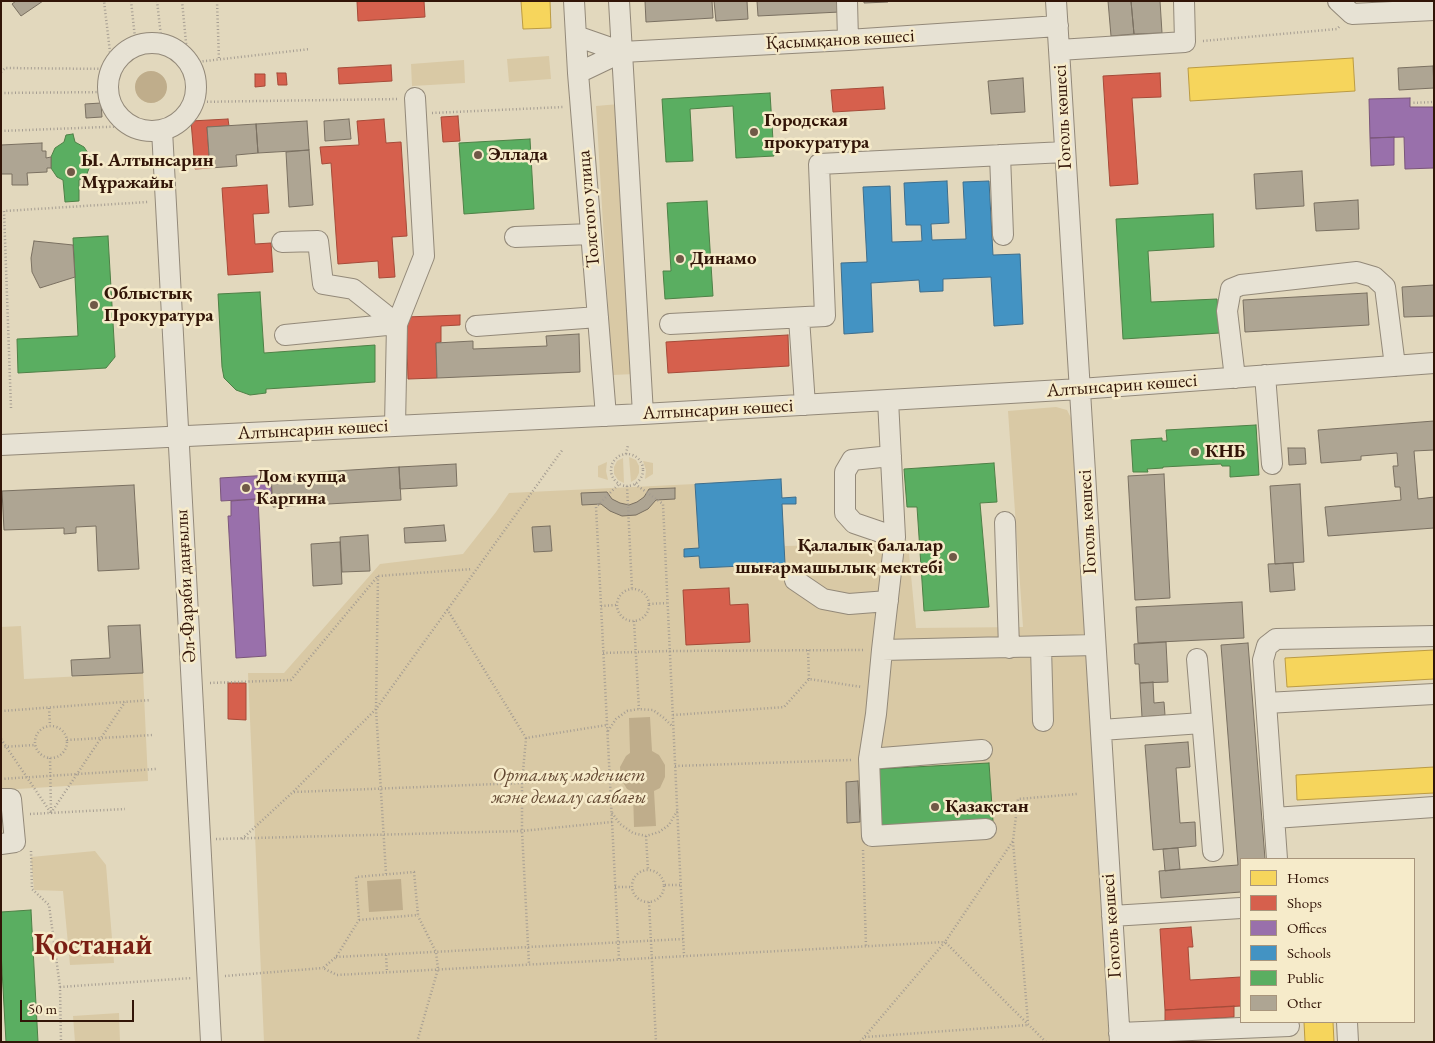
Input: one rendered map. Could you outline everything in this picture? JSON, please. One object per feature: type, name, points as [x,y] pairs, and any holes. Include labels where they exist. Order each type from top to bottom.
[{"type":"street","name":"Толстого улица","points":[[574,1],[578,73],[606,416]]},
{"type":"street","points":[[619,1],[643,414]]},
{"type":"street","points":[[847,1],[848,40]]},
{"type":"street","name":"Гоголь көшесі","points":[[1056,1],[1119,1037]]},
{"type":"street","points":[[1059,50],[1186,42],[1184,1]]},
{"type":"street","points":[[1345,8],[1434,10]]},
{"type":"street","name":"Қасымқанов көшесі","points":[[576,36],[622,52],[1058,26]]},
{"type":"street","points":[[149,44],[162,45],[174,50],[184,57],[188,63],[195,79],[193,102],[186,115],[175,124],[162,130],[146,131],[131,126],[118,116],[110,102],[108,86],[112,69],[124,53],[136,47],[149,44]]},
{"type":"street","name":"Қасымқанов көшесі","points":[[578,73],[622,52]]},
{"type":"street","points":[[395,426],[397,324],[424,256],[416,98]]},
{"type":"street","name":"Әл-Фараби даңғылы","points":[[162,130],[211,1042]]},
{"type":"street","points":[[670,324],[825,316],[819,164],[1065,152]]},
{"type":"street","points":[[1000,155],[1003,236]]},
{"type":"street","points":[[514,237],[591,234]]},
{"type":"street","points":[[282,242],[318,241],[323,284],[353,289],[397,324]]},
{"type":"street","points":[[1235,378],[1227,311],[1231,289],[1241,284],[1358,272],[1374,277],[1384,287],[1395,366]]},
{"type":"street","points":[[476,326],[598,317]]},
{"type":"street","points":[[799,318],[805,405]]},
{"type":"street","points":[[285,335],[397,324]]},
{"type":"street","name":"Алтынсарин көшесі","points":[[1,446],[805,405],[1080,389],[1434,363]]},
{"type":"street","points":[[1265,375],[1272,464]]},
{"type":"street","points":[[888,400],[895,537],[870,759],[872,836],[986,830]]},
{"type":"street","points":[[891,456],[852,460],[845,472],[845,513],[854,523],[895,537]]},
{"type":"street","points":[[1005,522],[1009,648]]},
{"type":"street","points":[[794,580],[824,599],[849,604],[888,601]]},
{"type":"street","points":[[1277,858],[1263,660],[1267,646],[1276,639],[1434,636]]},
{"type":"street","points":[[882,650],[1095,646]]},
{"type":"street","points":[[1040,647],[1043,722]]},
{"type":"street","points":[[1197,659],[1213,851]]},
{"type":"street","points":[[1266,703],[1434,694]]},
{"type":"street","points":[[1100,730],[1202,723]]},
{"type":"street","points":[[870,759],[982,750]]},
{"type":"street","points":[[8,805],[15,844]]},
{"type":"street","points":[[1274,818],[1434,807]]},
{"type":"street","points":[[1112,916],[1240,908]]},
{"type":"street","points":[[1347,1023],[1348,1042]]},
{"type":"street","points":[[1119,1037],[1290,1030]]},
{"type":"path","points":[[1,72],[3,68],[112,69],[104,1]]},
{"type":"path","points":[[131,1],[136,47]]},
{"type":"path","points":[[157,1],[162,45]]},
{"type":"path","points":[[182,1],[188,63],[310,49]]},
{"type":"path","points":[[216,1],[219,60]]},
{"type":"path","points":[[1186,42],[1337,28],[1345,8]]},
{"type":"path","points":[[1,93],[109,92]]},
{"type":"path","points":[[193,102],[431,98],[432,113],[565,107]]},
{"type":"path","points":[[1410,102],[1434,102]]},
{"type":"path","points":[[1,131],[131,126]]},
{"type":"path","points":[[11,408],[4,211],[166,201]]},
{"type":"path","points":[[626,454],[628,445]]},
{"type":"path","points":[[242,838],[292,792],[376,709],[563,448]]},
{"type":"path","points":[[626,454],[634,456],[640,462],[643,469],[641,478],[635,484],[627,486],[619,484],[613,479],[610,471],[612,462],[618,456],[626,454]]},
{"type":"path","points":[[618,960],[596,507],[619,484]]},
{"type":"path","points":[[635,484],[663,504],[684,956]]},
{"type":"path","points":[[627,486],[632,588]]},
{"type":"path","points":[[192,684],[291,680],[378,576],[472,570]]},
{"type":"path","points":[[378,576],[376,709],[386,874]]},
{"type":"path","points":[[632,588],[641,590],[647,596],[649,604],[647,612],[642,618],[634,621],[626,619],[619,613],[617,605],[619,597],[624,591],[632,588]]},
{"type":"path","points":[[649,604],[667,603]]},
{"type":"path","points":[[601,606],[617,605]]},
{"type":"path","points":[[448,609],[526,738],[522,784],[522,831],[529,964]]},
{"type":"path","points":[[634,621],[639,709]]},
{"type":"path","points":[[672,715],[784,707],[809,679],[808,650]]},
{"type":"path","points":[[603,653],[882,650]]},
{"type":"path","points":[[809,679],[863,688]]},
{"type":"path","points":[[1,711],[151,700]]},
{"type":"path","points":[[51,813],[125,702]]},
{"type":"path","points":[[49,708],[50,725]]},
{"type":"path","points":[[607,732],[616,719],[627,711],[639,709],[653,710],[673,727]]},
{"type":"path","points":[[50,725],[62,730],[67,740],[67,746],[60,755],[50,758],[40,754],[34,740],[39,730],[50,725]]},
{"type":"path","points":[[526,738],[607,726]]},
{"type":"path","points":[[67,740],[153,735]]},
{"type":"path","points":[[1,739],[51,813]]},
{"type":"path","points":[[1,747],[35,744]]},
{"type":"path","points":[[50,758],[51,813]]},
{"type":"path","points":[[675,766],[870,759]]},
{"type":"path","points":[[1,779],[156,770]]},
{"type":"path","points":[[292,792],[522,784],[609,774]]},
{"type":"path","points":[[1028,1025],[1013,841],[1018,799],[1077,794]]},
{"type":"path","points":[[8,805],[51,813],[126,809]]},
{"type":"path","points":[[611,812],[620,824],[633,833],[646,836],[659,832],[669,825],[677,811]]},
{"type":"path","points":[[200,840],[522,831],[612,822]]},
{"type":"path","points":[[646,836],[648,870]]},
{"type":"path","points":[[860,1042],[945,942],[1013,841]]},
{"type":"path","points":[[15,844],[32,889],[49,905],[60,987],[61,1042]]},
{"type":"path","points":[[648,870],[656,872],[662,877],[665,885],[663,894],[657,900],[649,902],[641,900],[635,894],[632,887],[634,878],[640,872],[648,870]]},
{"type":"path","points":[[323,968],[336,957],[360,920],[356,877],[414,872],[418,915],[436,952],[438,969],[416,1042]]},
{"type":"path","points":[[665,885],[680,885]]},
{"type":"path","points":[[615,887],[632,887]]},
{"type":"path","points":[[649,902],[656,1042]]},
{"type":"path","points":[[360,920],[418,915]]},
{"type":"path","points":[[336,957],[683,939]]},
{"type":"path","points":[[60,987],[323,968],[337,975],[945,942],[1046,1042]]},
{"type":"path","points":[[386,955],[387,972]]},
{"type":"path","points":[[864,1037],[1028,1025]]},
{"type":"green space","points":[[549,56],[551,79],[509,82],[507,59]]},
{"type":"green space","points":[[464,60],[465,83],[412,86],[411,64]]},
{"type":"green space","points":[[619,104],[635,374],[612,375],[596,106]]},
{"type":"green space","name":"Орталық мәдениет және демалу саябағы","points":[[1056,407],[1067,410],[1072,420],[1109,1042],[264,1042],[248,673],[284,673],[380,564],[463,554],[509,493],[695,484],[699,548],[685,557],[699,556],[700,568],[785,564],[785,546],[908,543],[916,628],[1023,627],[1008,411]]},
{"type":"green space","points":[[629,457],[636,460],[639,466],[639,473],[636,479],[631,482]]},
{"type":"green space","points":[[623,458],[624,483],[618,480],[614,474],[614,467],[617,461]]},
{"type":"green space","points":[[643,461],[653,463],[653,474],[645,479],[646,470]]},
{"type":"green space","points":[[607,462],[608,480],[598,477],[598,466]]},
{"type":"green space","points":[[21,626],[24,679],[143,673],[148,781],[1,790],[1,627]]},
{"type":"green space","points":[[95,851],[106,865],[114,963],[70,965],[63,891],[34,890],[31,857]]},
{"type":"green space","points":[[119,1013],[120,1042],[75,1042],[73,1016]]},
{"type":"shaded area","points":[[151,71],[157,72],[162,76],[166,81],[166,93],[162,98],[157,102],[151,103],[145,102],[140,98],[136,93],[135,87],[136,81],[140,76],[145,72]]},
{"type":"shaded area","points":[[650,717],[652,751],[659,755],[665,765],[665,777],[660,788],[654,791],[656,826],[634,827],[633,792],[627,789],[621,779],[620,767],[626,756],[630,753],[629,718]]},
{"type":"shaded area","points":[[401,879],[403,910],[369,912],[367,881]]},
{"type":"building: Homes","points":[[521,1],[550,1],[551,28],[523,29]]},
{"type":"building: Homes","points":[[1353,58],[1355,91],[1190,101],[1188,68]]},
{"type":"building: Homes","points":[[1434,650],[1434,679],[1287,687],[1285,658]]},
{"type":"building: Homes","points":[[1434,767],[1434,793],[1297,800],[1296,775]]},
{"type":"building: Homes","points":[[1304,1023],[1333,1023],[1334,1042],[1305,1042]]},
{"type":"building: Shops","points":[[357,1],[424,1],[425,17],[358,21]]},
{"type":"building: Shops","points":[[391,65],[392,81],[339,84],[338,68]]},
{"type":"building: Shops","points":[[277,73],[286,73],[287,85],[278,85]]},
{"type":"building: Shops","points":[[1160,73],[1161,97],[1132,98],[1138,184],[1110,186],[1103,76]]},
{"type":"building: Shops","points":[[255,74],[265,74],[265,86],[255,87]]},
{"type":"building: Shops","points":[[883,87],[885,109],[833,112],[831,90]]},
{"type":"building: Shops","points":[[458,116],[460,141],[443,142],[441,117]]},
{"type":"building: Shops","points":[[228,119],[229,126],[207,127],[210,168],[195,169],[191,121]]},
{"type":"building: Shops","points":[[384,119],[386,143],[401,142],[407,236],[392,237],[395,277],[379,278],[378,261],[338,264],[331,163],[322,164],[320,147],[359,145],[357,121]]},
{"type":"building: Shops","points":[[267,185],[269,213],[253,214],[255,244],[271,243],[273,272],[228,275],[222,188]]},
{"type":"building: Shops","points":[[460,315],[460,325],[441,326],[441,342],[436,343],[437,378],[408,379],[406,317]]},
{"type":"building: Shops","points":[[788,335],[789,366],[668,373],[666,342]]},
{"type":"building: Shops","points":[[729,588],[730,605],[748,604],[750,642],[686,645],[683,590]]},
{"type":"building: Shops","points":[[228,683],[246,683],[246,720],[228,719]]},
{"type":"building: Shops","points":[[1191,927],[1193,947],[1188,947],[1190,980],[1240,977],[1240,1006],[1165,1010],[1160,929]]},
{"type":"building: Shops","points":[[1234,1006],[1234,1017],[1165,1021],[1165,1010]]},
{"type":"building: Offices","points":[[1410,98],[1410,107],[1434,107],[1434,168],[1405,169],[1404,137],[1370,138],[1369,99]]},
{"type":"building: Offices","points":[[1394,137],[1394,165],[1371,166],[1370,138]]},
{"type":"building: Offices","name":"Дом купца Каргина","points":[[271,475],[272,498],[221,501],[220,478]]},
{"type":"building: Offices","points":[[258,499],[266,656],[236,658],[228,516],[231,516],[231,501]]},
{"type":"building: Schools","points":[[947,181],[949,223],[931,224],[932,240],[966,239],[963,182],[989,181],[993,255],[1020,254],[1023,324],[994,326],[991,277],[943,279],[943,291],[920,292],[919,280],[871,283],[873,332],[844,334],[841,263],[867,262],[863,187],[890,186],[892,242],[922,241],[921,225],[906,225],[904,183]]},
{"type":"building: Schools","points":[[781,479],[782,498],[796,497],[796,504],[782,504],[785,564],[700,568],[699,556],[684,557],[684,549],[699,548],[695,484]]},
{"type":"building: Public","name":"Городская прокуратура","points":[[770,93],[774,156],[736,158],[733,106],[690,109],[693,161],[666,162],[662,99]]},
{"type":"building: Public","name":"Ы. Алтынсарин Мұражайы","points":[[73,134],[75,142],[84,147],[90,156],[90,166],[86,176],[79,180],[79,201],[65,202],[63,180],[57,177],[51,168],[51,157],[55,148],[64,142],[66,135]]},
{"type":"building: Public","points":[[530,139],[534,209],[464,214],[459,143]]},
{"type":"building: Public","points":[[707,201],[713,296],[665,299],[663,271],[671,271],[667,203]]},
{"type":"building: Public","points":[[1213,214],[1214,247],[1148,251],[1151,302],[1217,299],[1220,333],[1123,339],[1116,219]]},
{"type":"building: Public","name":"Облыстық Прокуратура","points":[[108,236],[115,357],[106,368],[18,373],[17,339],[78,336],[73,238]]},
{"type":"building: Public","points":[[260,292],[264,353],[375,345],[375,382],[266,389],[266,393],[250,395],[236,390],[224,378],[218,294]]},
{"type":"building: Public","name":"КНБ","points":[[1256,425],[1259,475],[1230,477],[1230,466],[1222,466],[1221,464],[1163,467],[1147,469],[1148,472],[1133,472],[1131,440],[1162,438],[1162,441],[1167,441],[1166,430]]},
{"type":"building: Public","name":"Қалалық балалар шығармашылық мектебі","points":[[994,463],[997,502],[980,503],[989,607],[924,611],[917,507],[907,507],[904,469]]},
{"type":"building: Public","name":"Қазақстан","points":[[989,763],[993,821],[880,827],[877,769]]},
{"type":"building: Public","points":[[31,910],[38,1042],[6,1042],[1,952],[1,912]]},
{"type":"building: Other","points":[[16,1],[43,1],[21,16],[12,4]]},
{"type":"building: Other","points":[[645,1],[712,1],[713,18],[646,22]]},
{"type":"building: Other","points":[[714,1],[747,1],[748,19],[716,21]]},
{"type":"building: Other","points":[[757,1],[840,1],[840,12],[758,16]]},
{"type":"building: Other","points":[[864,1],[888,1],[888,2],[864,3]]},
{"type":"building: Other","points":[[1108,1],[1131,1],[1134,34],[1111,36]]},
{"type":"building: Other","points":[[1131,1],[1160,1],[1162,33],[1134,34]]},
{"type":"building: Other","points":[[1433,66],[1434,88],[1399,90],[1398,68]]},
{"type":"building: Other","points":[[1023,78],[1025,112],[991,114],[988,81]]},
{"type":"building: Other","points":[[101,103],[102,117],[86,118],[85,104]]},
{"type":"building: Other","points":[[349,119],[351,139],[325,141],[324,121]]},
{"type":"building: Other","points":[[307,121],[309,150],[258,153],[256,124]]},
{"type":"building: Other","points":[[256,124],[258,153],[236,155],[237,166],[210,168],[207,127]]},
{"type":"building: Other","points":[[42,143],[42,151],[46,151],[46,158],[51,157],[51,168],[47,168],[47,172],[27,173],[28,185],[12,185],[12,174],[1,174],[1,145]]},
{"type":"building: Other","points":[[309,150],[313,205],[289,207],[286,152]]},
{"type":"building: Other","points":[[1302,171],[1304,206],[1256,209],[1254,174]]},
{"type":"building: Other","points":[[1358,200],[1359,229],[1316,231],[1314,203]]},
{"type":"building: Other","points":[[34,241],[73,245],[75,277],[40,288],[32,272],[31,258]]},
{"type":"building: Other","points":[[1434,285],[1434,316],[1404,317],[1402,287]]},
{"type":"building: Other","points":[[1367,293],[1369,325],[1245,332],[1243,300]]},
{"type":"building: Other","points":[[579,334],[580,372],[437,378],[436,343],[473,341],[473,349],[547,346],[546,336]]},
{"type":"building: Other","points":[[1434,421],[1434,450],[1414,451],[1418,499],[1434,497],[1434,528],[1328,536],[1325,507],[1401,500],[1400,487],[1395,487],[1393,466],[1398,466],[1397,453],[1361,456],[1361,460],[1321,463],[1318,430]]},
{"type":"building: Other","points":[[1288,448],[1305,448],[1306,464],[1289,465]]},
{"type":"building: Other","points":[[456,464],[457,486],[400,489],[399,467]]},
{"type":"building: Other","points":[[399,467],[401,500],[273,507],[271,475]]},
{"type":"building: Other","points":[[1164,474],[1170,598],[1135,600],[1128,476]]},
{"type":"building: Other","points":[[1300,484],[1304,562],[1275,564],[1270,486]]},
{"type":"building: Other","points":[[134,485],[139,569],[98,571],[96,526],[76,527],[76,533],[64,534],[64,528],[4,530],[2,491]]},
{"type":"building: Other","points":[[675,488],[675,499],[656,500],[648,509],[636,515],[622,516],[610,511],[601,504],[582,505],[581,493],[607,492],[612,499],[629,505],[644,497],[649,489]]},
{"type":"building: Other","points":[[444,525],[446,541],[405,543],[404,528]]},
{"type":"building: Other","points":[[550,526],[552,551],[534,552],[532,527]]},
{"type":"building: Other","points":[[368,535],[370,571],[342,572],[340,537]]},
{"type":"building: Other","points":[[340,542],[342,584],[313,586],[311,544]]},
{"type":"building: Other","points":[[1293,563],[1295,590],[1270,592],[1268,564]]},
{"type":"building: Other","points":[[1242,602],[1244,638],[1138,643],[1136,607]]},
{"type":"building: Other","points":[[140,625],[143,673],[72,676],[71,660],[110,658],[108,626]]},
{"type":"building: Other","points":[[1166,642],[1168,682],[1140,683],[1139,664],[1135,664],[1134,644]]},
{"type":"building: Other","points":[[1248,643],[1265,858],[1240,858],[1240,892],[1161,898],[1159,871],[1238,865],[1221,645]]},
{"type":"building: Other","points":[[1153,682],[1154,703],[1164,702],[1165,715],[1142,717],[1140,683]]},
{"type":"building: Other","points":[[1188,742],[1190,767],[1176,768],[1180,823],[1195,822],[1196,846],[1153,850],[1145,745]]},
{"type":"building: Other","points":[[858,781],[860,822],[847,823],[846,782]]},
{"type":"building: Other","points":[[1178,848],[1180,869],[1165,871],[1163,849]]},
{"type":"place","name":"Городская прокуратура","points":[[754,132]]},
{"type":"place","name":"Эллада","points":[[478,155]]},
{"type":"place","name":"Ы. Алтынсарин Мұражайы","points":[[71,172]]},
{"type":"place","name":"Динамо","points":[[680,259]]},
{"type":"place","name":"Облыстық Прокуратура","points":[[94,305]]},
{"type":"place","name":"КНБ","points":[[1195,452]]},
{"type":"place","name":"Дом купца Каргина","points":[[246,488]]},
{"type":"place","name":"Қалалық балалар шығармашылық мектебі","points":[[953,557]]},
{"type":"place","name":"Қазақстан","points":[[935,807]]},
{"type":"district","name":"Қостанай","points":[[93,946]]}]
